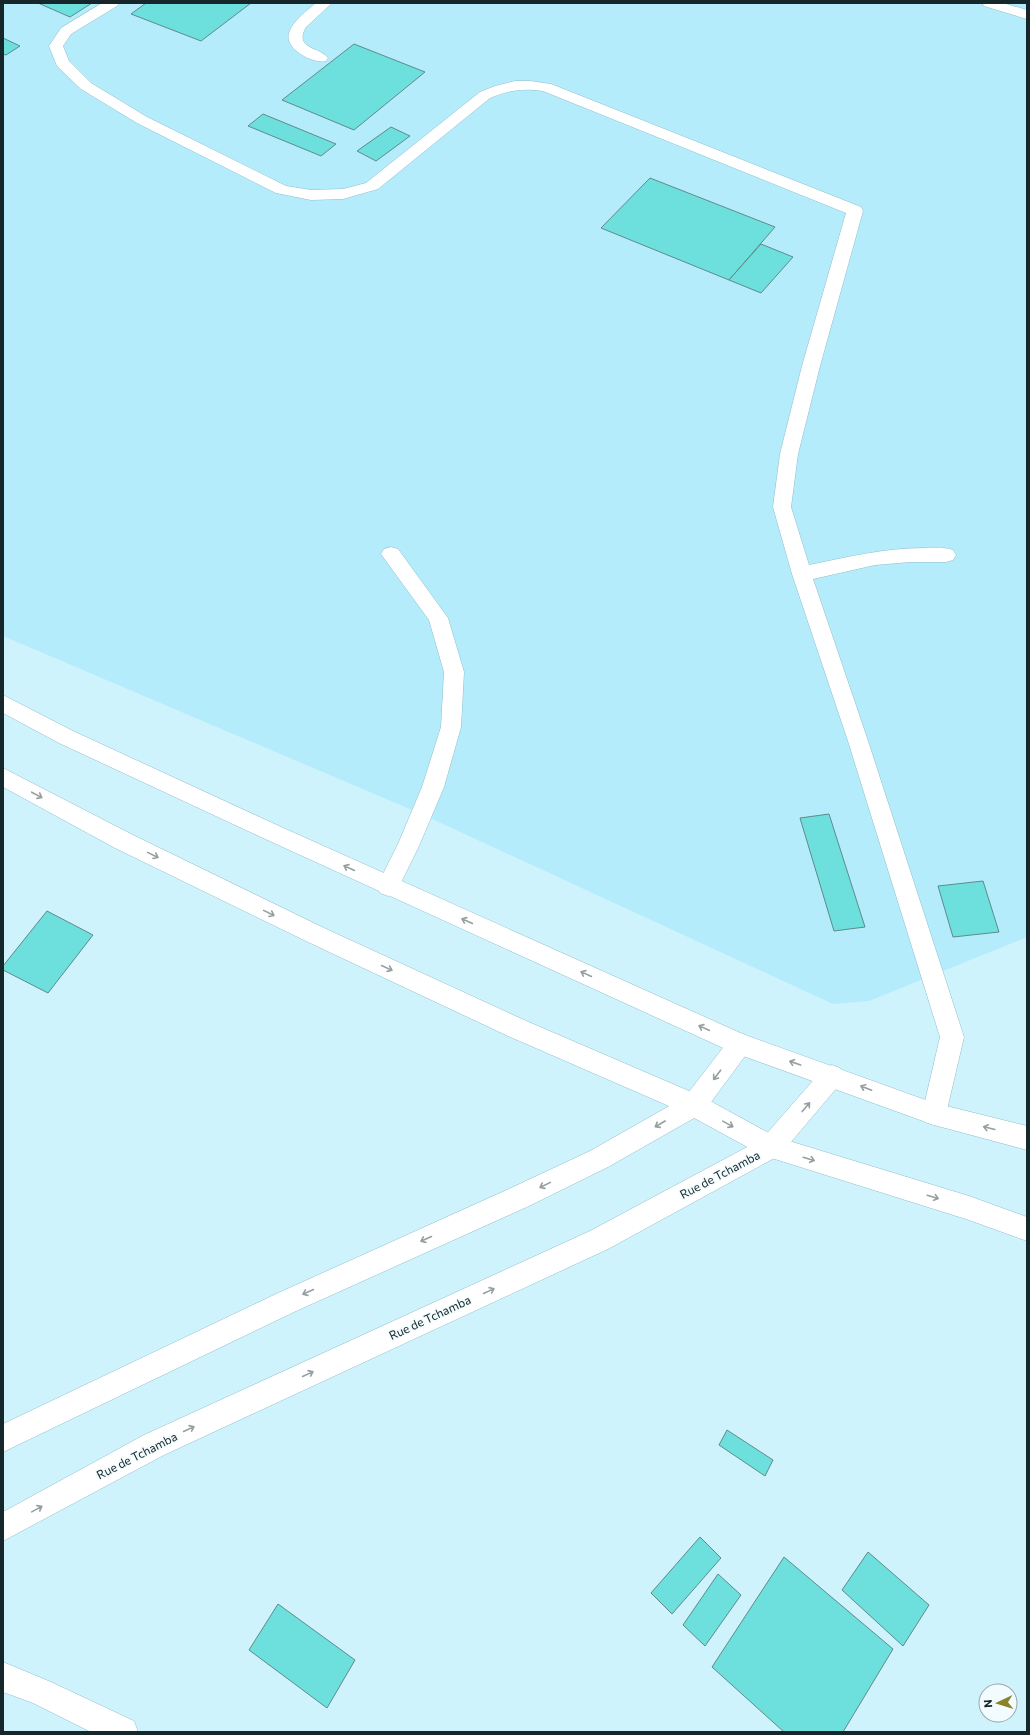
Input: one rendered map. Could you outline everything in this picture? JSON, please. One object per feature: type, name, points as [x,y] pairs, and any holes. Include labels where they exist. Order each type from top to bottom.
[{"type":"main road","points":[[112,3],[66,32],[56,46],[62,63],[86,86],[142,120],[282,190],[311,195],[343,194],[372,186],[484,95],[502,87],[524,84],[546,87],[855,211],[811,366],[789,454],[782,507],[802,574],[858,741],[952,1037],[934,1114]]},
{"type":"main road","points":[[321,58],[308,54],[300,47],[295,39],[296,30],[301,22],[325,3]]},
{"type":"main road","points":[[989,3],[1027,15]]},
{"type":"main road","points":[[388,886],[408,846],[433,787],[451,727],[454,672],[438,618],[391,554]]},
{"type":"main road","points":[[802,574],[875,558],[910,555],[946,555]]},
{"type":"main road","points":[[3,703],[66,737],[388,886],[740,1044],[934,1114],[1027,1138]]},
{"type":"main road","points":[[3,777],[123,841],[316,935],[516,1028],[694,1105],[771,1147],[969,1208],[1027,1229]]},
{"type":"main road","points":[[3,1438],[285,1303],[520,1197],[592,1162],[694,1105],[740,1044]]},
{"type":"main road","name":"Rue de Tchamba","points":[[3,1527],[154,1445],[599,1240],[771,1147],[832,1076]]},
{"type":"main road","points":[[3,1677],[41,1692],[123,1732]]},
{"type":"shaded area","points":[[3,3],[1027,3],[1027,937],[869,1001],[833,1004],[419,813],[3,636]]},
{"type":"building","points":[[38,3],[92,3],[70,17]]},
{"type":"building","points":[[146,3],[251,3],[201,41],[131,14]]},
{"type":"building","points":[[3,38],[20,46],[6,55],[3,54]]},
{"type":"building","points":[[354,44],[425,72],[354,130],[282,100]]},
{"type":"building","points":[[263,114],[336,144],[321,156],[248,126]]},
{"type":"building","points":[[391,127],[410,136],[376,161],[357,151]]},
{"type":"building","points":[[650,178],[775,227],[729,280],[601,228]]},
{"type":"building","points":[[761,244],[793,257],[761,293],[729,280]]},
{"type":"building","points":[[829,814],[865,927],[834,931],[800,818]]},
{"type":"building","points":[[983,881],[999,932],[953,937],[938,886]]},
{"type":"building","points":[[47,911],[93,935],[48,993],[3,970],[3,966]]},
{"type":"building","points":[[727,1430],[773,1460],[765,1476],[719,1445]]},
{"type":"building","points":[[700,1537],[721,1558],[672,1614],[651,1593]]},
{"type":"building","points":[[868,1552],[929,1605],[903,1646],[842,1590]]},
{"type":"building","points":[[784,1557],[893,1649],[843,1732],[784,1732],[712,1667]]},
{"type":"building","points":[[718,1574],[741,1595],[705,1646],[683,1625]]},
{"type":"building","points":[[278,1604],[355,1660],[327,1708],[249,1650]]}]
